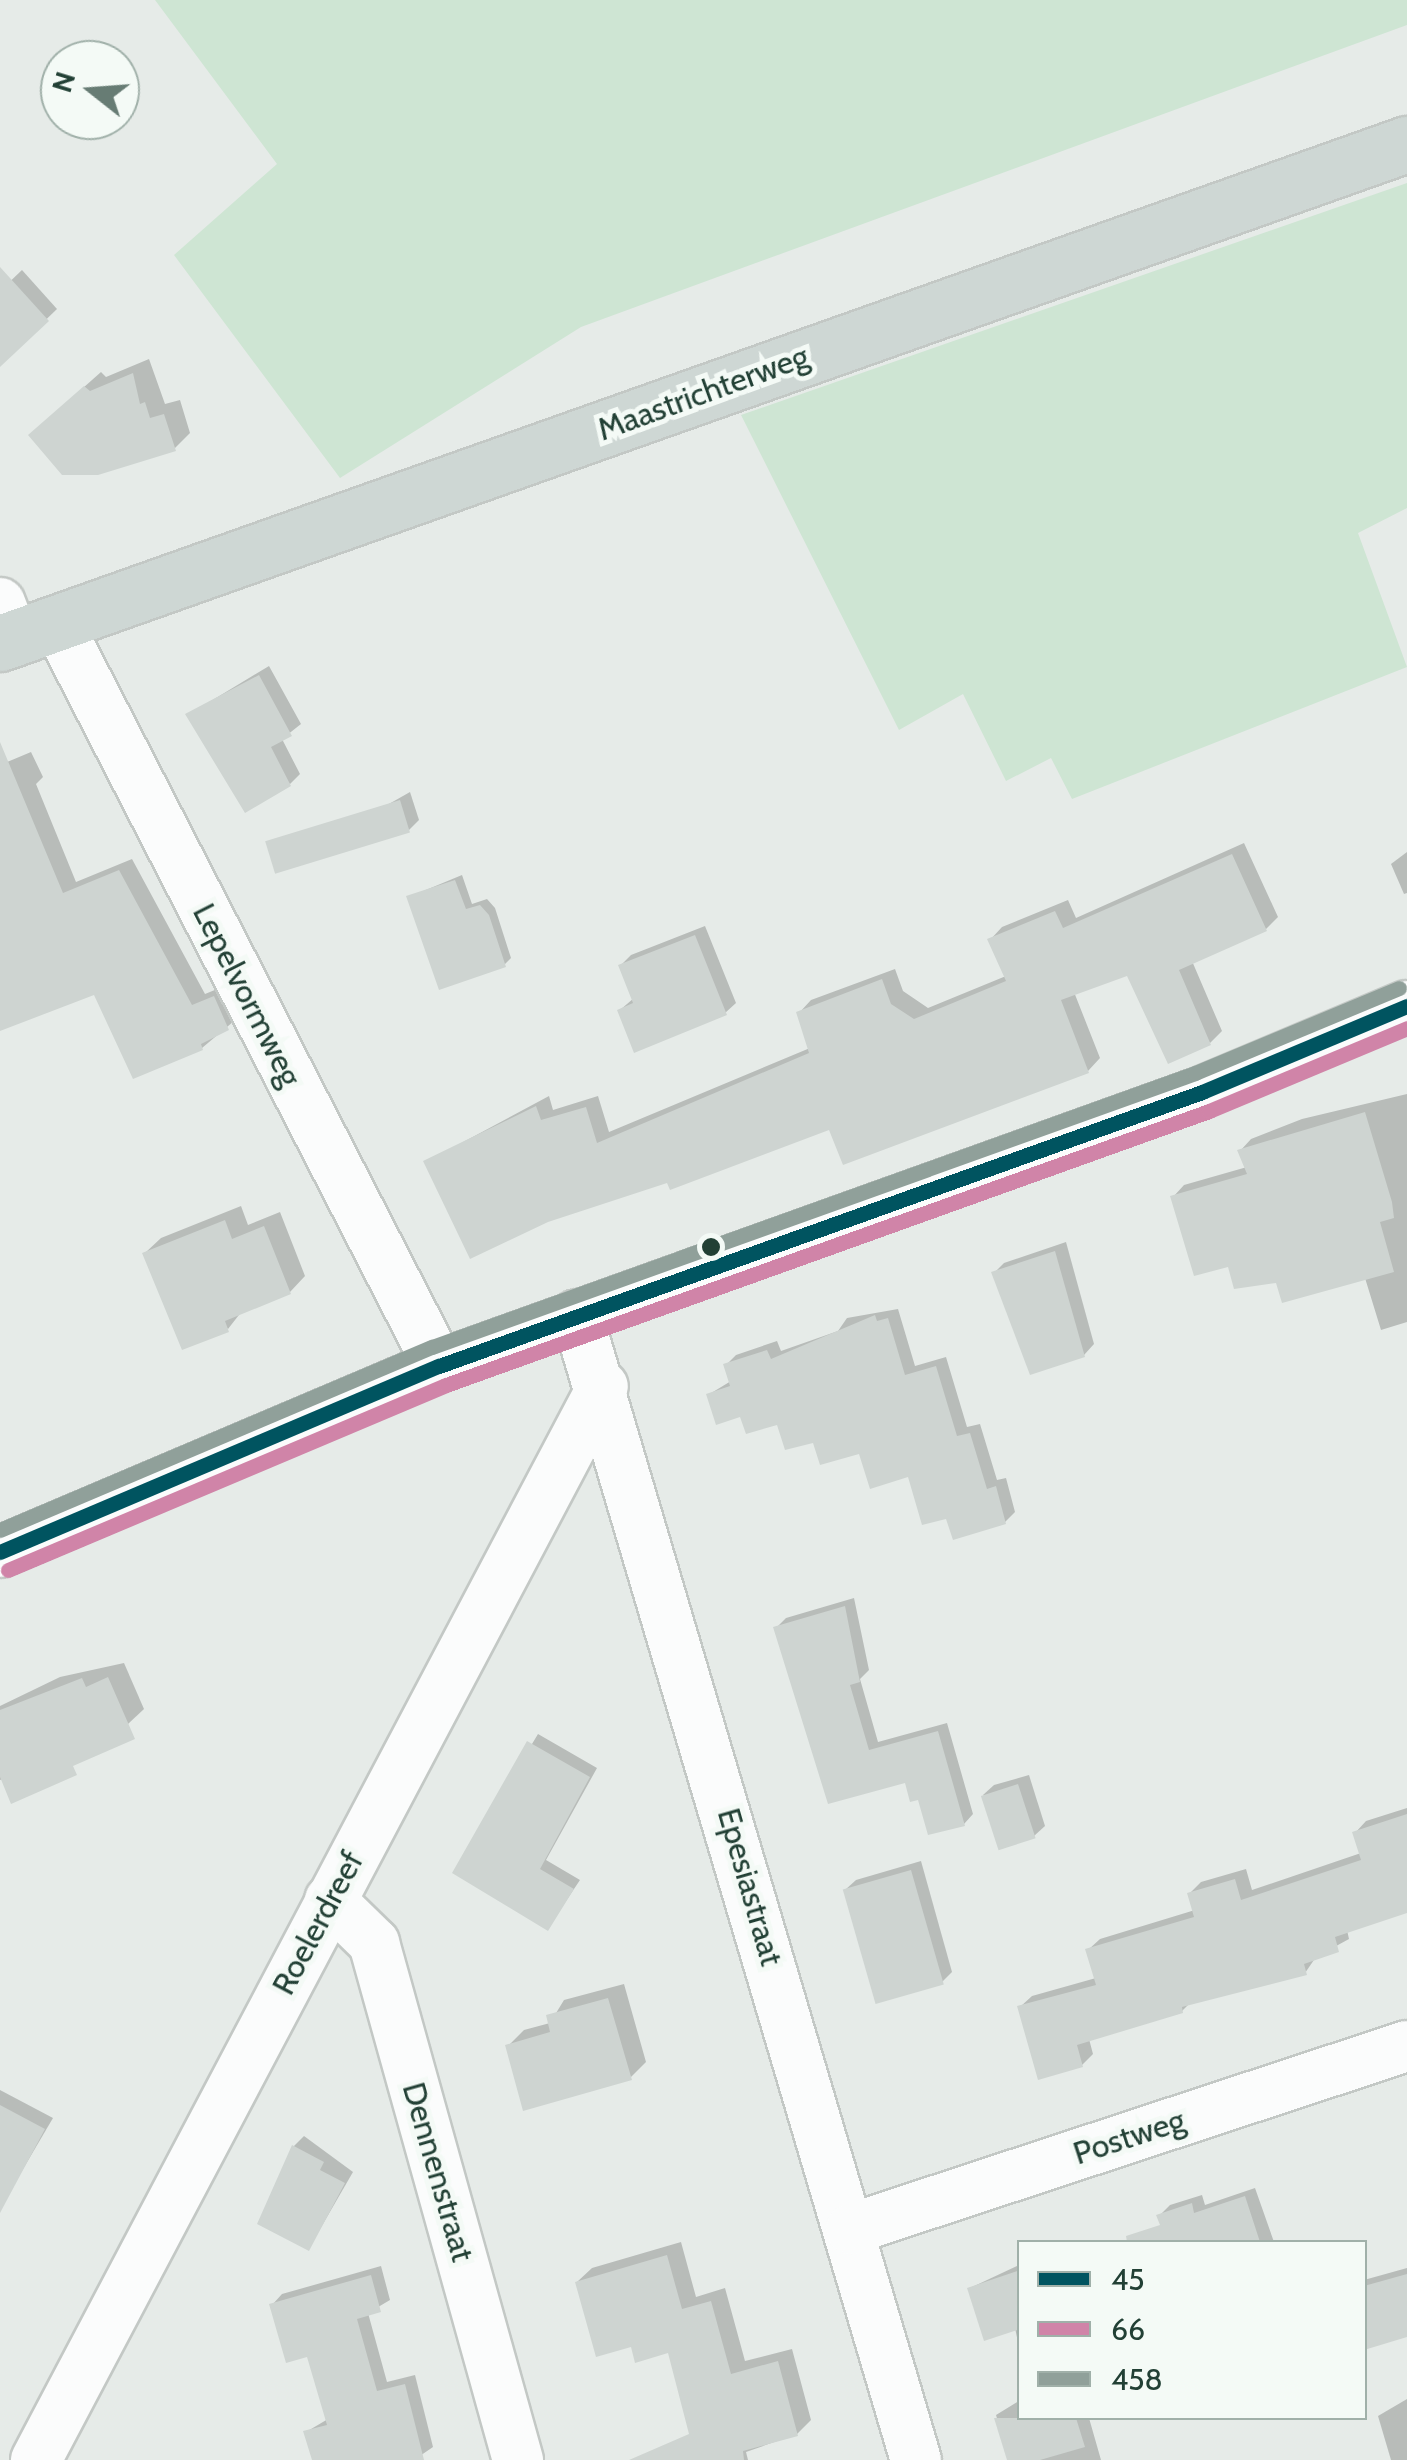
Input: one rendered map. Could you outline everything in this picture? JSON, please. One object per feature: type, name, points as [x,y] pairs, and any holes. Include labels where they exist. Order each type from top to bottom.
[{"type":"main road","name":"Maastrichterweg","points":[[18,627],[1407,144]]},
{"type":"street","name":"Lepelvormweg","points":[[18,627],[439,1366]]},
{"type":"street","points":[[0,1552],[439,1366],[1202,1092],[1407,1006]]},
{"type":"street","name":"Epesiastraat","points":[[577,1316],[602,1386],[916,2460]]},
{"type":"street","name":"Roelerdreef","points":[[36,2460],[602,1386]]},
{"type":"street","name":"Dennenstraat","points":[[330,1900],[374,1943],[518,2460]]},
{"type":"street","name":"Postweg","points":[[851,2229],[1407,2046]]},
{"type":"green space","points":[[155,0],[1407,0],[1407,25],[581,327],[340,478],[174,255],[277,164]]},
{"type":"green space","points":[[1407,183],[1407,508],[1358,533],[1407,667],[1072,799],[1051,758],[1006,781],[963,694],[899,730],[741,415]]},
{"type":"building","points":[[0,267],[49,321],[0,367]]},
{"type":"building","points":[[133,373],[140,404],[145,402],[150,418],[164,414],[176,451],[98,475],[62,475],[28,435],[84,386],[90,391]]},
{"type":"building","points":[[259,675],[292,736],[271,747],[291,786],[245,813],[185,714]]},
{"type":"building","points":[[0,742],[63,893],[119,870],[192,1005],[214,996],[229,1030],[201,1044],[203,1050],[133,1079],[94,995],[0,1031]]},
{"type":"building","points":[[400,800],[410,833],[275,874],[265,841]]},
{"type":"building","points":[[1232,854],[1267,931],[1179,970],[1211,1045],[1168,1064],[1127,976],[1061,1000],[1089,1073],[843,1165],[829,1130],[670,1190],[667,1183],[548,1222],[470,1259],[423,1161],[536,1106],[541,1120],[586,1107],[597,1143],[809,1053],[796,1012],[882,979],[891,1004],[914,1019],[1006,981],[987,939],[1055,911],[1063,928]]},
{"type":"building","points":[[455,880],[466,909],[480,905],[489,915],[506,967],[439,990],[406,896]]},
{"type":"building","points":[[695,935],[727,1015],[634,1053],[617,1010],[633,1003],[618,965]]},
{"type":"building","points":[[1365,1112],[1392,1202],[1394,1218],[1380,1222],[1394,1272],[1282,1303],[1276,1283],[1234,1289],[1228,1267],[1194,1276],[1170,1196],[1247,1174],[1237,1150]]},
{"type":"building","points":[[225,1220],[232,1239],[264,1226],[291,1294],[225,1321],[229,1332],[182,1350],[142,1253]]},
{"type":"building","points":[[1055,1251],[1085,1357],[1030,1375],[991,1272]]},
{"type":"building","points":[[875,1315],[877,1321],[888,1318],[905,1375],[936,1366],[957,1436],[970,1433],[987,1489],[996,1486],[1006,1524],[953,1540],[946,1519],[922,1525],[908,1477],[870,1489],[859,1454],[820,1465],[813,1443],[785,1450],[777,1425],[746,1434],[740,1417],[716,1425],[706,1394],[730,1386],[723,1364],[767,1350],[771,1359]]},
{"type":"building","points":[[845,1606],[860,1682],[850,1685],[869,1750],[938,1731],[965,1826],[928,1835],[918,1800],[910,1802],[905,1783],[828,1804],[773,1627]]},
{"type":"building","points":[[108,1677],[135,1739],[73,1766],[77,1775],[11,1804],[0,1777],[0,1710],[82,1678],[86,1687]]},
{"type":"building","points":[[527,1741],[590,1777],[540,1869],[574,1889],[548,1931],[452,1873]]},
{"type":"building","points":[[1018,1784],[1036,1838],[999,1850],[981,1796]]},
{"type":"building","points":[[1407,1814],[1407,1913],[1335,1937],[1339,1952],[1304,1964],[1307,1975],[1182,2007],[1183,2013],[1077,2045],[1083,2067],[1038,2080],[1017,2006],[1096,1985],[1085,1949],[1194,1917],[1187,1893],[1235,1879],[1241,1900],[1361,1860],[1352,1832]]},
{"type":"building","points":[[911,1870],[944,1984],[876,2004],[843,1890]]},
{"type":"building","points":[[608,1998],[632,2080],[523,2111],[505,2045],[550,2032],[546,2015]]},
{"type":"building","points":[[0,2105],[45,2129],[0,2213]]},
{"type":"building","points":[[292,2145],[324,2162],[320,2170],[345,2183],[309,2251],[257,2224]]},
{"type":"building","points":[[1245,2196],[1259,2240],[1127,2240],[1126,2236],[1160,2225],[1156,2215],[1192,2203],[1194,2213]]},
{"type":"building","points":[[667,2255],[682,2309],[711,2301],[731,2374],[778,2361],[798,2436],[743,2451],[744,2460],[629,2460],[689,2434],[668,2353],[635,2363],[631,2347],[596,2357],[575,2282]]},
{"type":"building","points":[[1017,2271],[1017,2330],[984,2341],[967,2288]]},
{"type":"building","points":[[1407,2274],[1407,2337],[1367,2349],[1367,2285]]},
{"type":"building","points":[[371,2275],[381,2312],[357,2319],[377,2391],[405,2384],[424,2460],[312,2460],[303,2431],[327,2425],[307,2357],[286,2363],[269,2304]]},
{"type":"building","points":[[994,2418],[1077,2420],[1085,2447],[1040,2460],[1007,2460]]},
{"type":"transit line","name":"458","points":[[0,1530],[432,1347],[1195,1073],[1399,988]]},
{"type":"transit line","name":"45","points":[[0,1552],[439,1366],[1202,1092],[1407,1006]]},
{"type":"transit line","name":"66","points":[[8,1570],[446,1385],[1209,1111],[1407,1028]]}]
